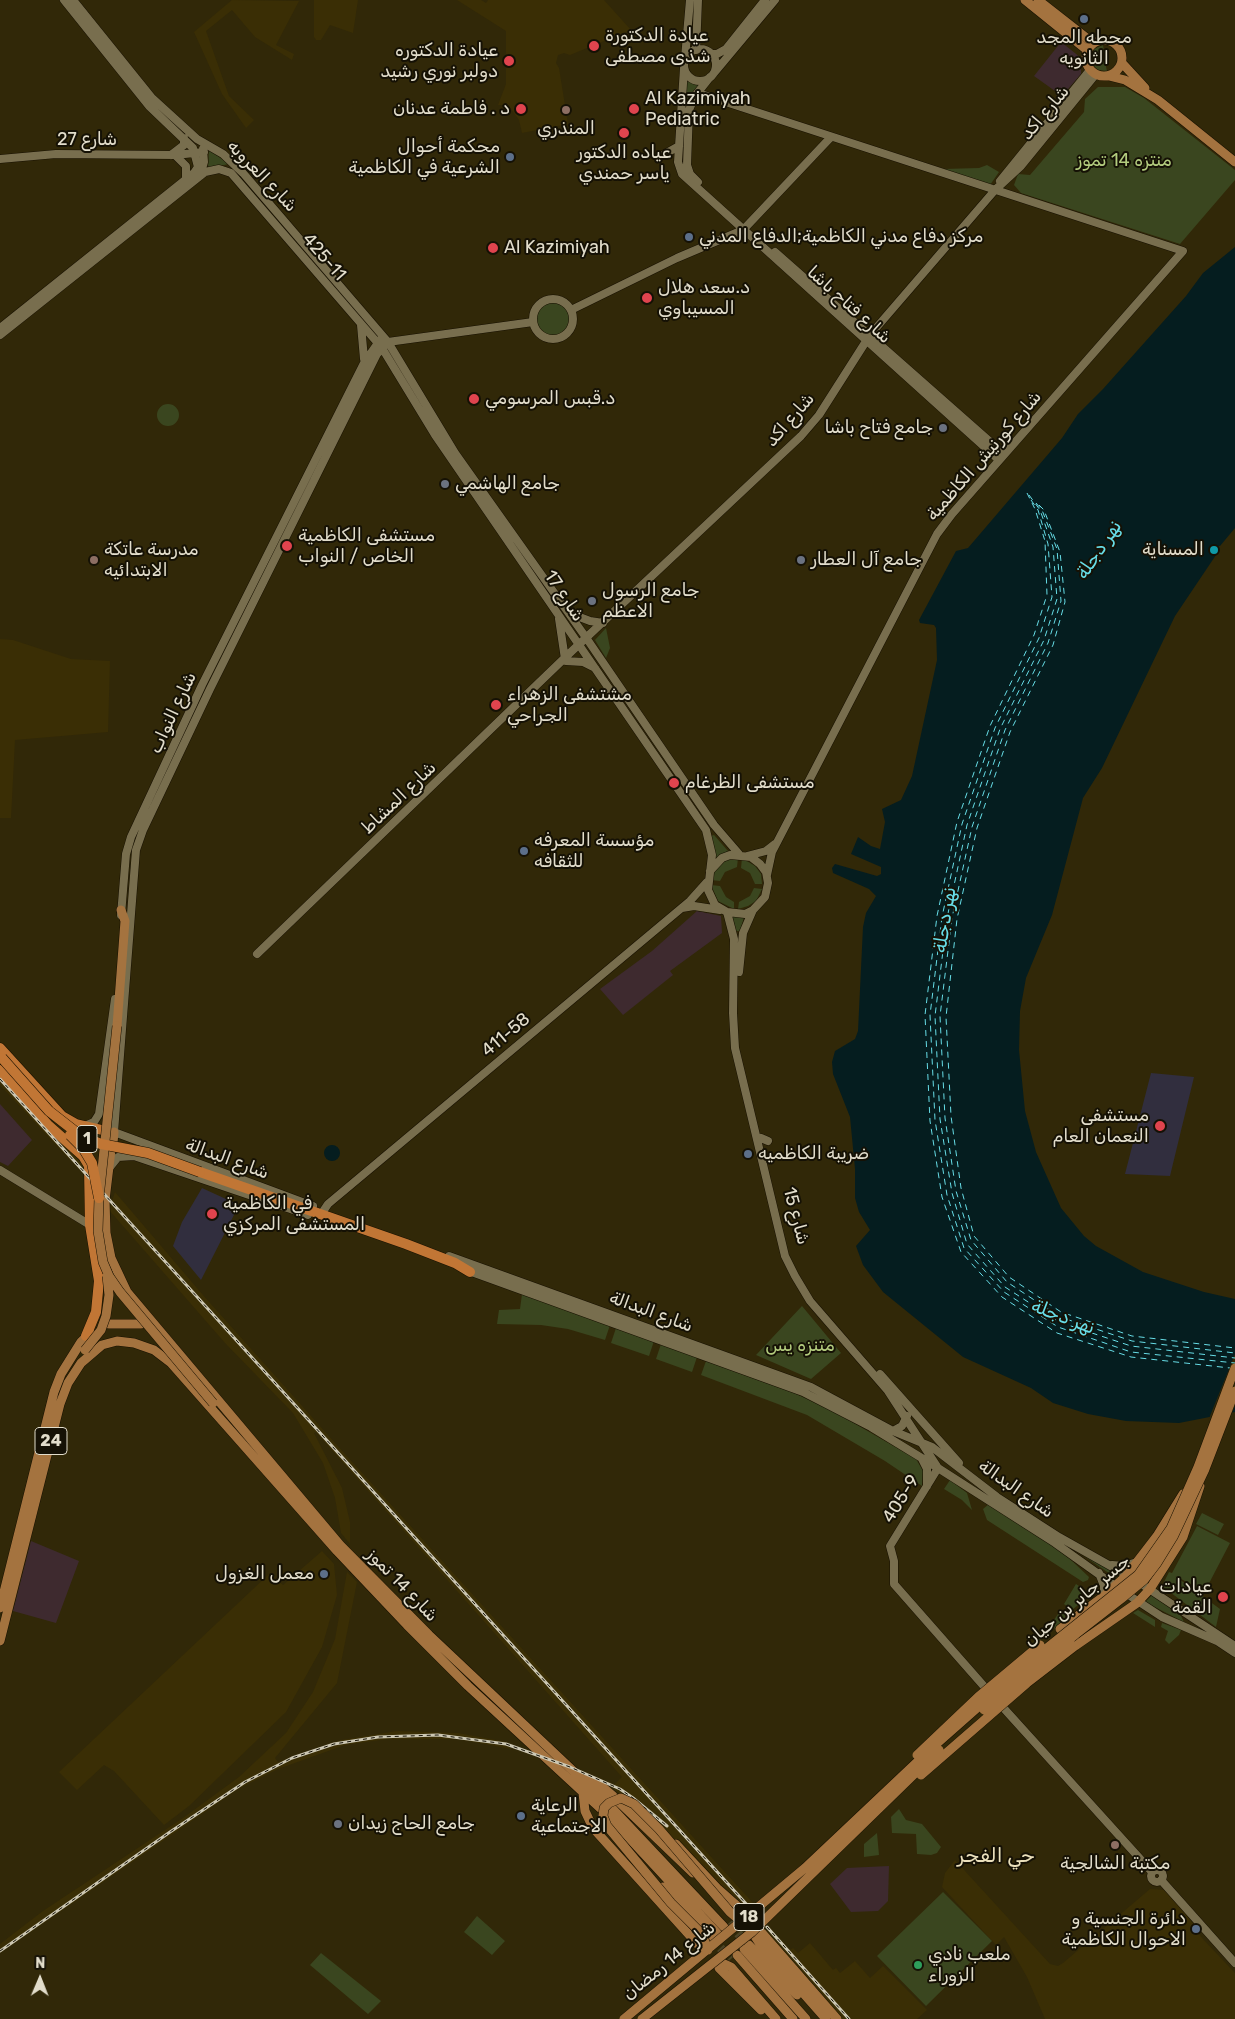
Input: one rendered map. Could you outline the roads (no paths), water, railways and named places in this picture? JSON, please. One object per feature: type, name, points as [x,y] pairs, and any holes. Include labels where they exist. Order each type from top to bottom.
[{"type":"highway","name":"1","points":[[0,1048],[62,1116],[76,1124],[103,1125]]},
{"type":"highway","name":"1","points":[[0,1056],[56,1118],[86,1138],[156,1156],[338,1220],[454,1263],[470,1272]]},
{"type":"highway","points":[[0,1063],[48,1117],[83,1148],[94,1171],[99,1198]]},
{"type":"highway","points":[[0,1070],[48,1125],[87,1161],[90,1171],[90,1224],[99,1292],[94,1316],[94,1333]]},
{"type":"main road","points":[[1025,0],[1090,46]]},
{"type":"main road","points":[[1038,0],[1090,46]]},
{"type":"main road","points":[[1090,46],[1103,40],[1114,42],[1122,52],[1122,63],[1119,69],[1109,76]]},
{"type":"main road","points":[[1090,46],[1086,62],[1093,72],[1125,80],[1158,100]]},
{"type":"main road","points":[[1122,63],[1158,100],[1235,162]]},
{"type":"main road","points":[[32,1482],[40,1464],[62,1385],[90,1351],[106,1316],[109,1295],[99,1238],[99,1198],[117,1026],[125,925],[122,910]]},
{"type":"main road","points":[[103,1125],[111,1150],[105,1200],[108,1246],[115,1270],[127,1292],[160,1334]]},
{"type":"main road","points":[[105,1268],[129,1304],[268,1466],[280,1487]]},
{"type":"main road","points":[[110,1324],[140,1324]]},
{"type":"main road","points":[[153,1328],[160,1334]]},
{"type":"main road","points":[[90,1351],[100,1343],[94,1333]]},
{"type":"main road","name":"24","points":[[0,1608],[57,1384],[94,1333]]},
{"type":"main road","name":"شارع 14 تموز","points":[[160,1334],[331,1534],[364,1569],[429,1635],[583,1779],[701,1902],[727,1925]]},
{"type":"main road","name":"شارع 14 تموز","points":[[90,1351],[107,1343],[122,1341],[148,1347],[172,1362],[280,1487],[407,1625],[583,1793],[609,1805],[714,1935],[669,1896]]},
{"type":"main road","name":"24","points":[[0,1641],[60,1404],[71,1378],[90,1351]]},
{"type":"main road","name":"جسر جابر بن حيان","points":[[1201,1468],[1235,1368]]},
{"type":"main road","points":[[187,1380],[193,1378],[194,1374]]},
{"type":"main road","name":"جسر جابر بن حيان","points":[[870,1812],[1026,1664],[1138,1575],[1168,1534],[1201,1468],[1235,1391]]},
{"type":"main road","points":[[870,1812],[935,1736],[978,1697],[1060,1629],[1129,1576],[1158,1536],[1201,1468]]},
{"type":"main road","points":[[870,1812],[1027,1683],[1075,1646],[1138,1603],[1147,1587],[1178,1546],[1190,1522],[1201,1468]]},
{"type":"main road","points":[[583,1793],[585,1811],[593,1828],[705,1949]]},
{"type":"main road","points":[[636,1864],[605,1823],[604,1808],[611,1801],[621,1798],[631,1802],[730,1912],[743,1922]]},
{"type":"main road","points":[[609,1805],[670,1846],[679,1846],[723,1894],[743,1911]]},
{"type":"main road","points":[[585,1811],[669,1896],[704,1936],[705,1949]]},
{"type":"main road","name":"شارع 14 رمضان","points":[[624,2019],[705,1949],[743,1922],[870,1812]]},
{"type":"main road","name":"شارع 14 رمضان","points":[[642,2019],[718,1964],[757,1932],[870,1812]]},
{"type":"main road","points":[[757,1932],[760,1944],[826,2019]]},
{"type":"main road","points":[[757,1932],[837,2019]]},
{"type":"main road","points":[[806,2019],[746,1947],[820,2019]]},
{"type":"main road","points":[[734,1957],[793,2019]]},
{"type":"main road","points":[[718,1964],[731,1968],[774,2018]]},
{"type":"main road","points":[[802,1991],[812,1998],[832,2019]]},
{"type":"street","name":"شارع العروبه","points":[[64,0],[149,106],[190,139],[223,154],[243,173],[382,342]]},
{"type":"street","name":"شارع العروبه","points":[[73,0],[152,98],[190,139],[198,151],[198,173]]},
{"type":"street","points":[[690,0],[696,50]]},
{"type":"street","points":[[684,170],[679,146],[684,68],[698,0]]},
{"type":"street","points":[[696,50],[717,54],[726,49],[765,4],[775,0]]},
{"type":"street","points":[[684,170],[689,110],[698,93],[765,4]]},
{"type":"street","points":[[685,58],[696,50]]},
{"type":"street","points":[[684,68],[687,74],[695,79],[704,80],[712,75],[716,64],[710,54]]},
{"type":"street","name":"شارع اكد","points":[[994,190],[1009,177],[1093,72]]},
{"type":"street","name":"شارع اكد","points":[[580,646],[801,436],[819,415],[868,338],[994,190],[1006,172],[1093,72]]},
{"type":"street","points":[[698,93],[1012,196]]},
{"type":"street","points":[[571,310],[677,258],[744,228],[831,137]]},
{"type":"street","points":[[186,180],[184,163],[173,155],[190,139]]},
{"type":"street","points":[[663,155],[679,146]]},
{"type":"street","name":"شارع 27","points":[[0,159],[56,154],[173,155],[198,151]]},
{"type":"street","name":"425-11","points":[[0,335],[170,202],[198,173],[213,169],[225,170],[231,173],[361,324],[382,342]]},
{"type":"street","name":"شارع فتاح باشا","points":[[684,170],[744,228],[1002,457]]},
{"type":"street","points":[[0,328],[186,180],[198,173]]},
{"type":"street","points":[[1009,177],[1008,186],[1012,196]]},
{"type":"street","name":"شارع كورنيش الكاظمية","points":[[767,877],[768,864],[778,841],[937,534],[1183,251],[1012,196]]},
{"type":"street","points":[[546,300],[563,302],[571,310],[573,322],[567,334],[556,339],[541,335],[533,322],[535,311],[546,300]]},
{"type":"street","points":[[382,342],[533,322]]},
{"type":"street","points":[[361,324],[364,362]]},
{"type":"street","name":"شارع النواب","points":[[103,1125],[126,854],[131,837],[202,685],[364,362],[382,342]]},
{"type":"street","name":"شارع النواب","points":[[103,1125],[135,856],[143,830],[214,680],[382,342]]},
{"type":"street","name":"شارع 17","points":[[382,342],[455,453],[587,639],[722,837],[743,855]]},
{"type":"street","name":"شارع 17","points":[[382,342],[435,435],[706,830],[712,855],[710,871]]},
{"type":"street","points":[[566,611],[578,617],[603,623]]},
{"type":"street","points":[[558,614],[564,661],[583,662],[597,670]]},
{"type":"street","name":"شارع المشاط","points":[[257,954],[580,646]]},
{"type":"street","points":[[724,911],[711,898],[707,882],[710,871],[722,858],[766,851],[778,841]]},
{"type":"street","points":[[126,854],[135,856]]},
{"type":"street","points":[[680,909],[694,906],[736,914],[753,910],[765,897],[767,877],[760,864],[743,855]]},
{"type":"street","name":"411-58","points":[[324,1210],[328,1204],[680,909],[707,882]]},
{"type":"street","name":"شارع 15","points":[[753,910],[745,926],[741,946],[738,1029],[740,1050],[764,1139],[783,1233],[795,1265],[819,1304],[855,1350]]},
{"type":"street","name":"شارع 15","points":[[724,911],[734,938],[733,1019],[735,1048],[765,1192],[782,1245],[795,1276],[816,1309],[966,1472]]},
{"type":"street","points":[[103,1125],[120,1129],[133,1138]]},
{"type":"street","name":"شارع البدالة","points":[[103,1125],[171,1155],[800,1382],[893,1431],[932,1447],[1004,1502],[1129,1576]]},
{"type":"street","name":"شارع البدالة","points":[[109,1170],[118,1157],[134,1156],[470,1272],[798,1390],[853,1417],[938,1468],[1117,1587]]},
{"type":"street","points":[[0,1170],[90,1224]]},
{"type":"street","points":[[608,1321],[611,1313]]},
{"type":"street","name":"شارع 15","points":[[886,1384],[907,1416],[920,1442],[938,1468]]},
{"type":"street","points":[[893,1431],[902,1426],[907,1416]]},
{"type":"street","points":[[921,1458],[926,1470],[927,1486]]},
{"type":"street","name":"405-9","points":[[938,1468],[890,1546],[894,1561],[894,1584],[989,1692]]},
{"type":"street","points":[[1106,1564],[1124,1566],[1140,1559]]},
{"type":"street","points":[[1097,1572],[1104,1586],[1104,1596]]},
{"type":"street","points":[[1147,1587],[1235,1646]]},
{"type":"street","points":[[1130,1596],[1162,1617],[1217,1641],[1235,1653]]},
{"type":"street","points":[[999,1703],[1152,1872],[1153,1880],[1161,1880],[1235,1963]]},
{"type":"water","name":"نهر دجلة","points":[[1235,247],[1235,528],[1220,546],[1211,547],[1211,551],[1216,555],[1175,616],[1102,768],[1083,798],[1052,915],[1026,978],[1020,1011],[1019,1050],[1025,1111],[1036,1152],[1061,1208],[1084,1236],[1096,1246],[1143,1272],[1204,1292],[1235,1299],[1235,1412],[1179,1423],[1126,1421],[1088,1414],[1053,1403],[1031,1388],[963,1357],[883,1292],[863,1265],[856,1246],[870,1230],[859,1212],[855,1198],[855,1169],[850,1117],[833,1074],[832,1062],[835,1051],[855,1039],[858,1031],[863,927],[866,913],[876,896],[869,889],[833,873],[832,868],[835,864],[877,876],[881,874],[881,867],[851,854],[858,837],[871,846],[880,849],[885,822],[882,809],[901,800],[912,776],[937,660],[936,628],[934,625],[920,623],[919,620],[956,551],[968,548],[1062,438],[1078,414],[1103,389],[1186,296],[1203,273]]},
{"type":"water","points":[[332,1145],[340,1153],[332,1161],[324,1153]]},
{"type":"tunnel","points":[[729,1923],[748,1945]]},
{"type":"tunnel","points":[[711,1938],[731,1959]]},
{"type":"railway","points":[[0,1079],[749,1907]]},
{"type":"railway","points":[[0,1951],[245,1782],[292,1758],[334,1744],[378,1737],[438,1735],[506,1744],[570,1767],[620,1789],[667,1826]]},
{"type":"railway","points":[[767,1927],[849,2019]]},
{"type":"place","name":"محطه المجد الثانويه","points":[[1084,19]]},
{"type":"place","name":"عيادة الدكتورة شذى مصطفى","points":[[594,46]]},
{"type":"place","name":"عيادة الدكتوره دولبر نوري رشيد","points":[[509,61]]},
{"type":"place","name":"د . فاطمة عدنان","points":[[521,109]]},
{"type":"place","name":"Al Kazimiyah Pediatric","points":[[634,109]]},
{"type":"place","name":"المنذري","points":[[566,110]]},
{"type":"place","name":"عياده الدكتور ياسر حمندي","points":[[624,133]]},
{"type":"place","name":"محكمة أحوال الشرعية في الكاظمية","points":[[510,157]]},
{"type":"place","name":"مركز دفاع مدني الكاظمية;الدفاع المدني","points":[[689,237]]},
{"type":"place","name":"Al Kazimiyah","points":[[493,248]]},
{"type":"place","name":"د.سعد هلال المسيباوي","points":[[647,298]]},
{"type":"place","name":"د.قبس المرسومي","points":[[474,399]]},
{"type":"place","name":"جامع فتاح باشا","points":[[943,428]]},
{"type":"place","name":"جامع الهاشمي","points":[[445,484]]},
{"type":"place","name":"مستشفى الكاظمية الخاص / النواب","points":[[287,546]]},
{"type":"place","name":"المسناية","points":[[1214,550]]},
{"type":"place","name":"مدرسة عاتكة الابتدائيه","points":[[94,560]]},
{"type":"place","name":"جامع آل العطار","points":[[801,560]]},
{"type":"place","name":"جامع الرسول الاعظم","points":[[592,601]]},
{"type":"place","name":"مشتشفى الزهراء الجراحي","points":[[496,705]]},
{"type":"place","name":"مستشفى الظرغام","points":[[674,783]]},
{"type":"place","name":"مؤسسة المعرفه للثقافه","points":[[524,851]]},
{"type":"place","name":"مستشفى النعمان العام","points":[[1160,1126]]},
{"type":"place","name":"ضريبة الكاظميه","points":[[748,1154]]},
{"type":"place","name":"في الكاظمية المستشفى المركزي","points":[[212,1214]]},
{"type":"place","name":"معمل الغزول","points":[[324,1574]]},
{"type":"place","name":"عيادات القمة","points":[[1223,1597]]},
{"type":"place","name":"الرعاية الاجتماعية","points":[[521,1816]]},
{"type":"place","name":"جامع الحاج زيدان","points":[[338,1824]]},
{"type":"place","name":"مكتبة الشالجية","points":[[1115,1845]]},
{"type":"place","name":"دائرة الجنسية و الاحوال الكاظمية","points":[[1196,1929]]},
{"type":"place","name":"ملعب نادي الزوراء","points":[[918,1965]]},
{"type":"district","name":"حي الفجر","points":[[996,1856]]},
{"type":"park label","name":"منتزه 14 تموز","points":[[1124,161]]},
{"type":"park label","name":"متنزه يس","points":[[800,1346]]}]
